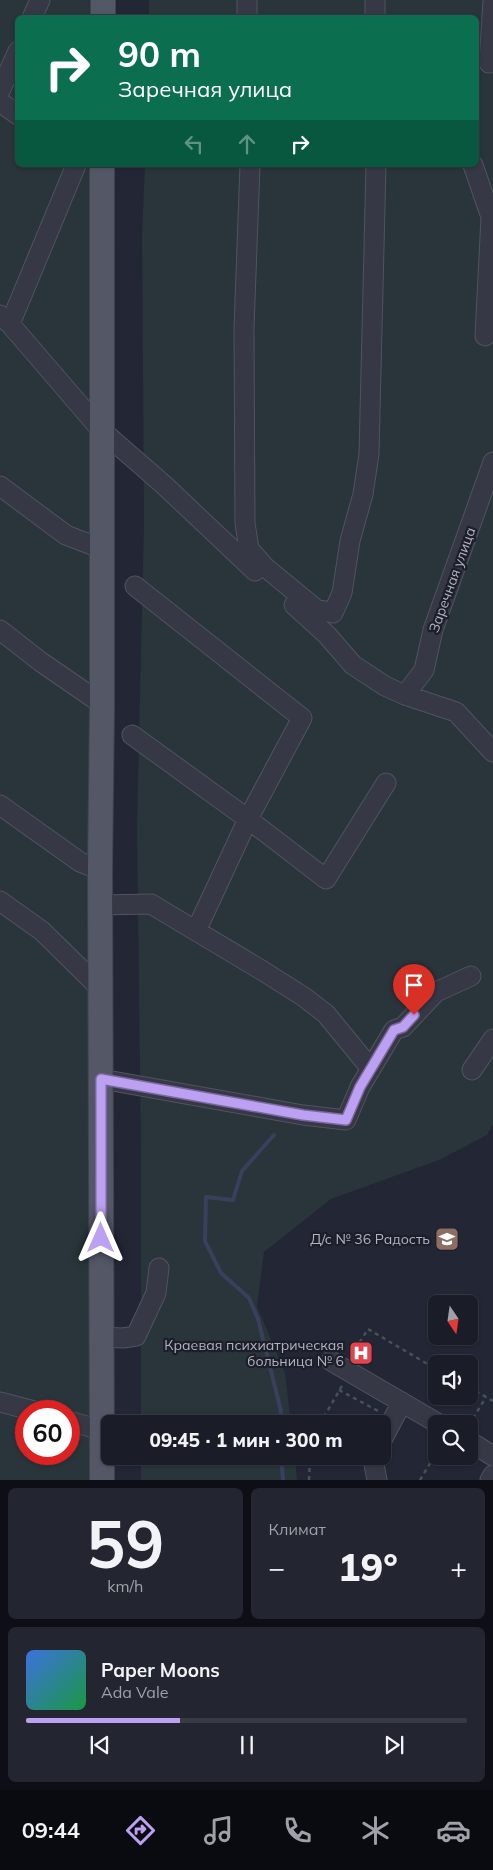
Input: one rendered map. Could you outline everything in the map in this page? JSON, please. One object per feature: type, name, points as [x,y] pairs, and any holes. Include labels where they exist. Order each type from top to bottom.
[{"type":"main road","points":[[103,0],[103,15]]},
{"type":"main road","points":[[101,1415],[102,167]]},
{"type":"main road","points":[[102,1465],[102,1480]]},
{"type":"street","points":[[33,15],[40,0]]},
{"type":"street","points":[[247,0],[247,15]]},
{"type":"street","points":[[375,0],[375,15]]},
{"type":"street","points":[[489,63],[493,0]]},
{"type":"street","points":[[0,92],[15,58]]},
{"type":"street","points":[[0,102],[15,114]]},
{"type":"street","points":[[75,167],[5,320],[101,430],[164,485],[242,559],[327,635],[353,665],[385,686],[405,695],[456,712],[493,752]]},
{"type":"street","points":[[250,167],[244,328],[245,523],[249,549],[265,566],[316,609],[333,613],[342,593],[350,541],[362,494],[369,454],[376,167]]},
{"type":"street","points":[[473,167],[491,217],[485,336]]},
{"type":"street","name":"Заречная улица","points":[[405,695],[424,670],[433,630],[493,462]]},
{"type":"street","points":[[0,486],[66,535],[102,549]]},
{"type":"street","points":[[135,586],[302,718],[248,819],[196,931]]},
{"type":"street","points":[[0,630],[41,662],[102,704]]},
{"type":"street","points":[[132,735],[248,819],[326,879],[386,783]]},
{"type":"street","points":[[0,805],[80,862],[100,870]]},
{"type":"street","points":[[0,901],[42,931],[102,989]]},
{"type":"street","points":[[101,905],[151,904],[264,971],[304,996],[326,1014],[371,1069]]},
{"type":"street","points":[[101,1079],[303,1115],[346,1120],[353,1102],[394,1030],[403,1027],[436,992],[471,976]]},
{"type":"street","points":[[472,1070],[493,1039]]},
{"type":"street","points":[[101,1337],[123,1338],[136,1336],[156,1293],[160,1268]]},
{"type":"street","points":[[342,1367],[428,1417]]},
{"type":"street","points":[[0,1402],[15,1406]]},
{"type":"street","points":[[391,1424],[402,1402]]},
{"type":"street","points":[[80,1424],[101,1430]]},
{"type":"street","points":[[478,1447],[493,1456]]},
{"type":"street","points":[[374,1465],[377,1480]]},
{"type":"street","points":[[490,1480],[493,1475]]},
{"type":"path","points":[[325,1415],[340,1390],[342,1367],[368,1329],[428,1364]]},
{"type":"path","points":[[340,1390],[393,1420]]},
{"type":"path","points":[[478,1392],[493,1401]]},
{"type":"path","points":[[475,1415],[486,1397]]},
{"type":"path","points":[[309,1480],[310,1465]]},
{"type":"path","points":[[420,1480],[429,1465]]},
{"type":"shaded area","points":[[0,0],[94,0],[94,15],[15,15],[15,167],[94,167],[89,630],[93,987],[92,1411],[89,1480],[0,1480]]},
{"type":"shaded area","points":[[149,0],[493,0],[493,1124],[487,1135],[439,1160],[331,1199],[264,1252],[257,1306],[285,1373],[290,1415],[141,1415],[141,1151],[137,828],[144,521],[142,233],[145,167],[479,167],[479,15],[149,15]]},
{"type":"shaded area","points":[[141,1465],[296,1465],[297,1480],[141,1480]]},
{"type":"waterway","points":[[274,1135],[242,1171],[233,1200],[206,1197],[205,1241],[221,1273],[249,1298],[258,1319],[281,1415]]},
{"type":"waterway","points":[[282,1465],[283,1480]]},
{"type":"place","name":"Д/с № 36 Радость","points":[[447,1239]]},
{"type":"place","name":"Краевая психиатрическая больница № 6","points":[[361,1353]]},
{"type":"route","points":[[101,1238],[101,1079],[303,1115],[346,1120],[360,1087],[394,1030],[403,1027],[414,1015]]}]
